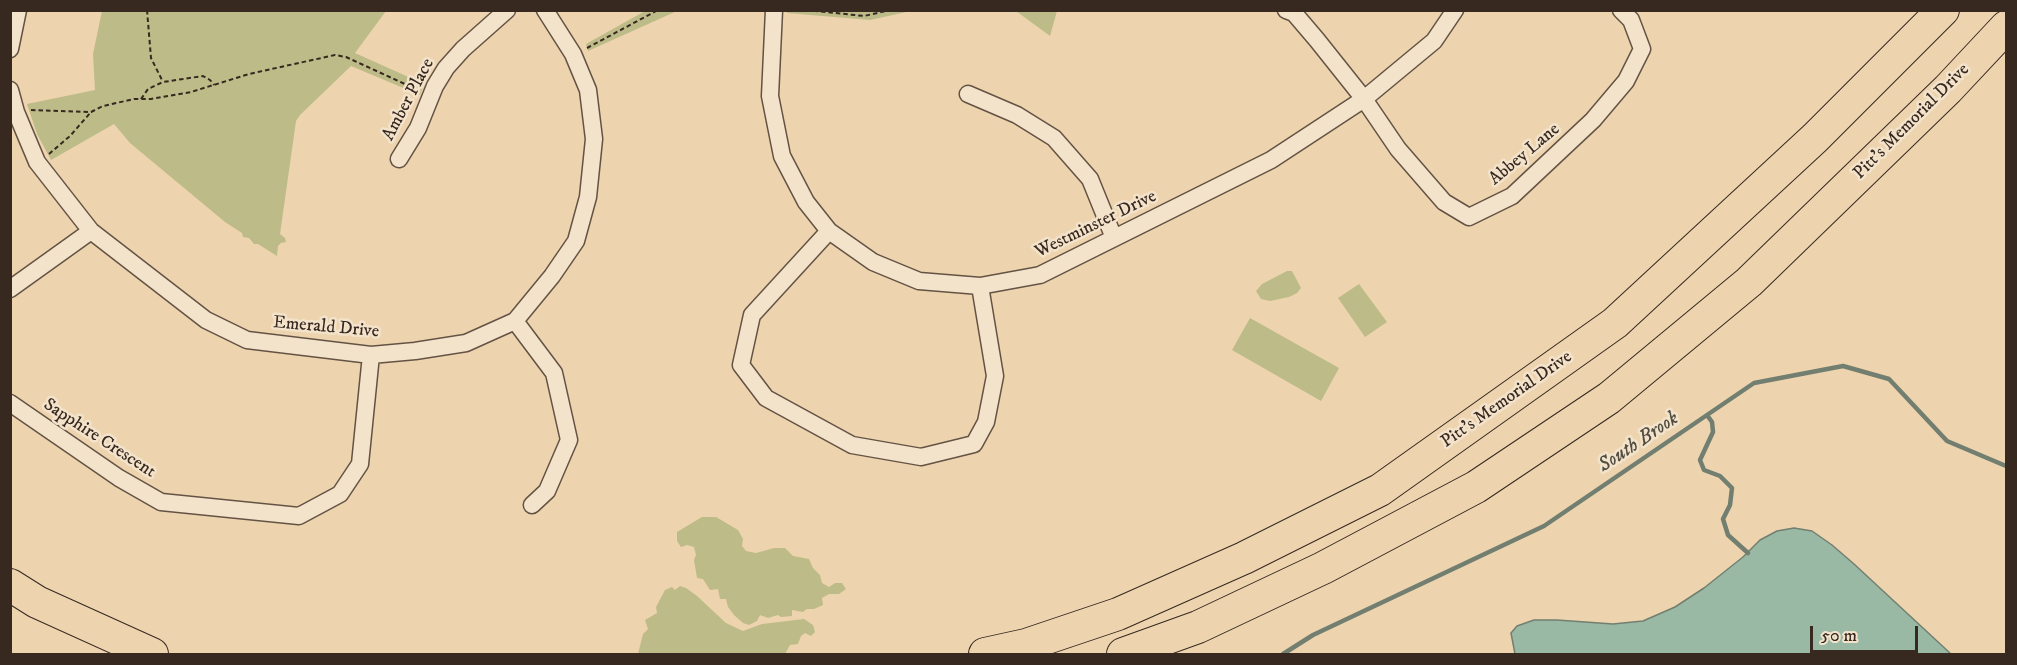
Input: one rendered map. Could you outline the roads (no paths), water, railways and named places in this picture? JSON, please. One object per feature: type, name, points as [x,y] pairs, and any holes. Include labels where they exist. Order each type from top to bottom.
[{"type":"highway","name":"Pitt's Memorial Drive","points":[[985,654],[1026,645],[1118,614],[1244,558],[1380,490],[1615,323],[1815,138],[1943,10]]},
{"type":"highway","name":"Pitt's Memorial Drive","points":[[1123,654],[1198,627],[1323,568],[1476,487],[1609,398],[1749,282],[1948,88],[2007,27]]},
{"type":"highway","points":[[10,585],[37,602],[152,654]]},
{"type":"street","points":[[10,49],[18,10]]},
{"type":"street","name":"Amber Place","points":[[399,159],[418,128],[440,77],[454,58],[507,10]]},
{"type":"street","name":"Emerald Drive","points":[[10,90],[16,112],[37,162],[91,231],[206,320],[247,340],[371,355],[466,343],[515,321],[552,276],[576,241],[588,197],[594,139],[588,90],[573,54],[545,10]]},
{"type":"street","name":"Westminster Drive","points":[[774,10],[770,96],[782,156],[806,202],[829,231],[873,262],[920,281],[980,286],[1040,275],[1271,160],[1364,99],[1434,41],[1455,10]]},
{"type":"street","points":[[1286,10],[1294,14],[1317,40],[1364,99]]},
{"type":"street","name":"Abbey Lane","points":[[1364,99],[1398,149],[1444,202],[1469,217],[1512,196],[1593,120],[1626,81],[1642,49],[1631,20],[1621,10]]},
{"type":"street","points":[[968,94],[1017,115],[1054,138],[1090,180],[1114,238]]},
{"type":"street","points":[[10,289],[91,231]]},
{"type":"street","points":[[829,231],[752,315],[741,365],[766,398],[852,445],[921,457],[974,444],[986,422],[995,376],[980,286]]},
{"type":"street","points":[[515,321],[554,373],[569,440],[547,491],[532,505]]},
{"type":"street","name":"Sapphire Crescent","points":[[10,403],[119,478],[161,502],[299,516],[340,494],[360,464],[371,355]]},
{"type":"waterway","name":"South Brook","points":[[1283,654],[1313,635],[1544,526],[1754,383],[1843,366],[1889,379],[1947,441],[2006,466]]},
{"type":"waterway","points":[[1707,415],[1712,422],[1713,432],[1700,460],[1704,470],[1720,476],[1732,488],[1730,505],[1723,519],[1728,535],[1748,553]]}]
